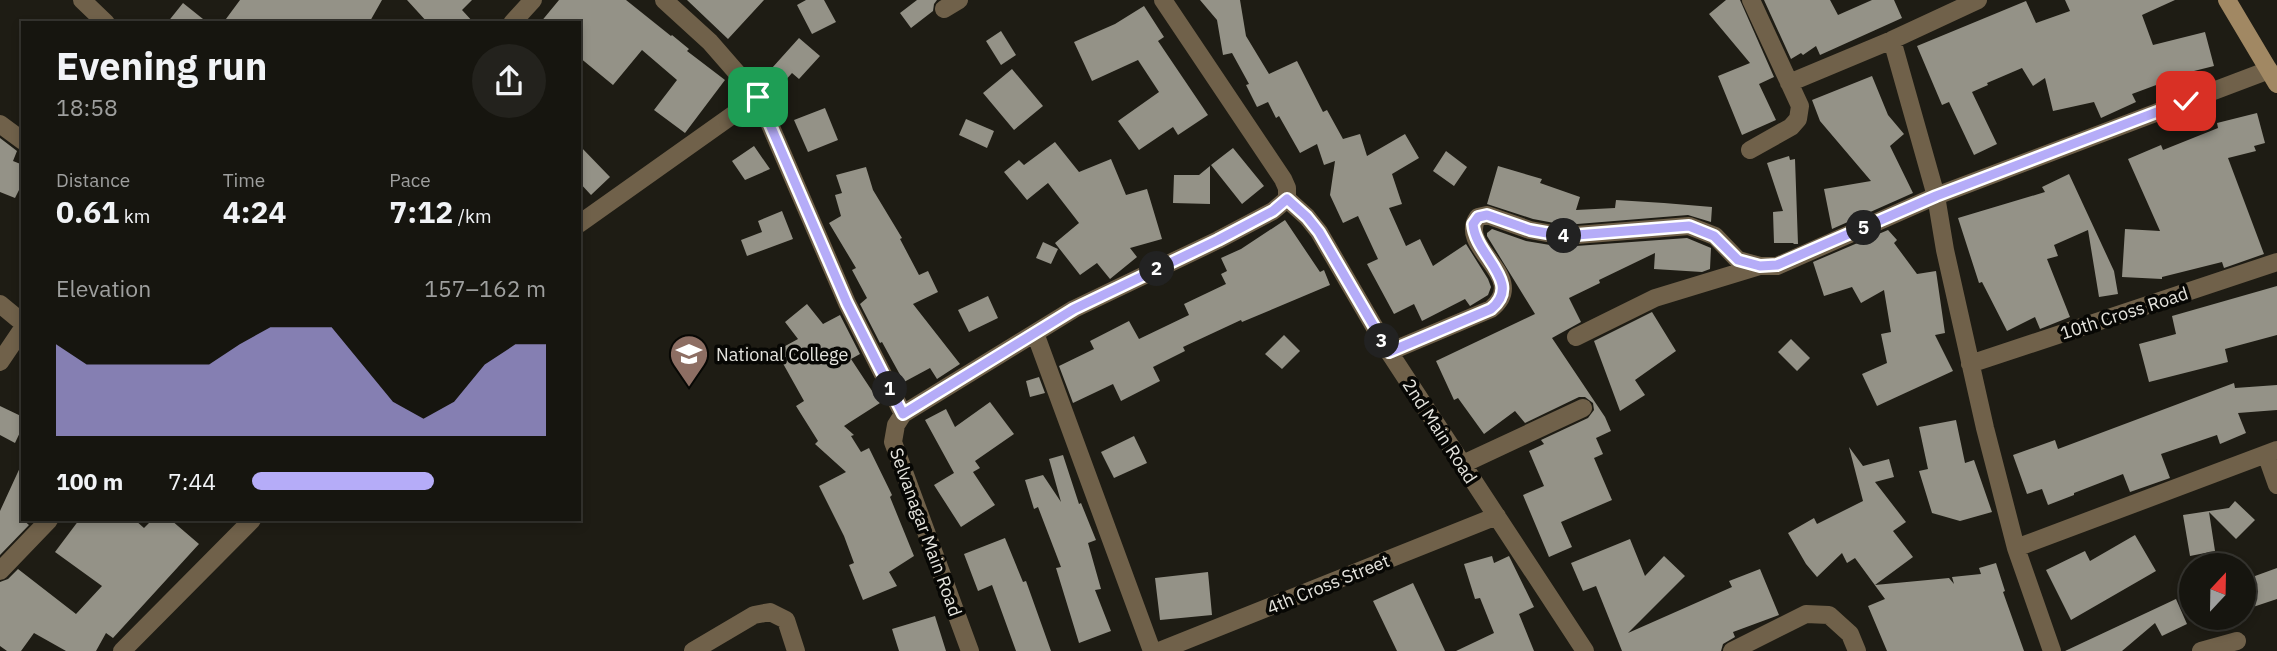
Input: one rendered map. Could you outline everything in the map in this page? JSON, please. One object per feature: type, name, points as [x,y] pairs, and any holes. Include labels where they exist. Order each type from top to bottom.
[{"type":"main road","points":[[2227,0],[2273,77]]},
{"type":"street","points":[[82,0],[104,21]]},
{"type":"street","points":[[514,21],[533,0]]},
{"type":"street","points":[[664,0],[710,42],[758,97],[847,303],[903,414],[1074,309],[1273,211],[1287,199]]},
{"type":"street","name":"2nd Main Road","points":[[1163,0],[1283,179],[1287,188],[1287,199],[1319,232],[1389,352],[1585,651]]},
{"type":"street","points":[[1750,150],[1791,127],[1798,119],[1800,106],[1751,0]]},
{"type":"street","points":[[1789,83],[1978,0]]},
{"type":"street","points":[[1892,40],[1936,196],[1970,364],[2015,548],[2053,651]]},
{"type":"street","points":[[1576,337],[1655,298],[1760,266],[1777,265],[1936,196],[2273,77]]},
{"type":"street","points":[[581,223],[758,97]]},
{"type":"street","points":[[0,124],[21,140]]},
{"type":"street","points":[[1389,352],[1491,309],[1500,302],[1504,293],[1502,281],[1473,234],[1473,224],[1478,217],[1487,215],[1530,230],[1564,236],[1689,226],[1714,236],[1738,260],[1760,266]]},
{"type":"street","name":"10th Cross Road","points":[[1970,364],[2277,262]]},
{"type":"street","points":[[0,304],[21,324]]},
{"type":"street","points":[[0,362],[21,329]]},
{"type":"street","points":[[1035,332],[1152,651]]},
{"type":"street","points":[[1463,464],[1583,408]]},
{"type":"street","name":"Selvanagar Main Road","points":[[903,414],[896,425],[893,442],[970,651]]},
{"type":"street","points":[[2015,548],[2272,452],[2277,485]]},
{"type":"street","name":"4th Cross Street","points":[[1159,651],[1497,516]]},
{"type":"street","points":[[0,572],[48,521]]},
{"type":"street","points":[[122,651],[251,521]]},
{"type":"street","points":[[693,651],[754,615],[770,612],[786,620],[796,651]]},
{"type":"street","points":[[1732,651],[1806,614],[1829,615],[1850,635],[1857,651]]},
{"type":"street","points":[[2201,651],[2237,641]]},
{"type":"building","points":[[240,0],[382,0],[370,21],[224,21]]},
{"type":"building","points":[[407,0],[472,0],[462,10],[472,21],[426,21]]},
{"type":"building","points":[[559,0],[626,0],[725,80],[685,133],[654,110],[677,80],[642,50],[613,85],[581,59],[581,21],[542,21]]},
{"type":"building","points":[[687,0],[764,0],[728,39]]},
{"type":"building","points":[[806,0],[824,0],[836,22],[812,34],[797,5]]},
{"type":"building","points":[[917,0],[937,0],[933,11],[911,28],[900,13]]},
{"type":"building","points":[[1200,0],[1240,0],[1246,36],[1269,74],[1297,61],[1323,112],[1327,110],[1343,139],[1360,134],[1367,156],[1405,134],[1419,158],[1392,174],[1402,204],[1389,208],[1406,246],[1420,239],[1433,266],[1466,244],[1488,279],[1491,287],[1488,295],[1470,306],[1465,299],[1422,321],[1414,304],[1394,314],[1367,264],[1378,259],[1358,216],[1343,223],[1330,195],[1335,161],[1324,165],[1317,144],[1300,153],[1268,102],[1257,107],[1246,85],[1249,84],[1232,53],[1223,55],[1217,20]]},
{"type":"building","points":[[1726,0],[1740,0],[1774,77],[1759,84],[1776,120],[1742,135],[1718,76],[1750,63],[1709,14]]},
{"type":"building","points":[[1764,0],[1830,0],[1838,15],[1872,0],[1894,0],[1902,18],[1820,55],[1816,46],[1791,59]]},
{"type":"building","points":[[2065,0],[2175,0],[2142,15],[2153,45],[2205,32],[2214,66],[2166,78],[2167,81],[2132,94],[2136,102],[2101,118],[2094,102],[2053,111],[2045,78],[2033,86],[2022,68],[1972,92],[1997,144],[1974,155],[1949,102],[1942,105],[1917,46],[2026,1],[2036,23],[2070,11]]},
{"type":"building","points":[[183,3],[206,21],[169,21]]},
{"type":"building","points":[[1144,6],[1164,37],[1158,41],[1208,115],[1178,135],[1173,127],[1139,150],[1118,121],[1159,92],[1138,60],[1092,81],[1074,42],[1115,24]]},
{"type":"building","points":[[1001,31],[1016,55],[1001,65],[986,41]]},
{"type":"building","points":[[799,38],[820,56],[799,79],[792,73],[776,91],[763,78]]},
{"type":"building","points":[[1012,69],[1043,106],[1014,130],[983,93]]},
{"type":"building","points":[[1872,76],[1888,115],[1904,134],[1890,146],[1913,193],[1832,229],[1824,189],[1871,181],[1820,121],[1812,100]]},
{"type":"building","points":[[825,108],[838,140],[808,152],[794,120]]},
{"type":"building","points":[[2257,113],[2265,143],[2254,146],[2256,151],[2228,158],[2264,254],[2224,268],[2222,262],[2162,279],[2122,277],[2125,229],[2160,231],[2128,159],[2161,145],[2163,150],[2218,128],[2217,123]]},
{"type":"building","points":[[966,119],[994,131],[987,148],[959,135]]},
{"type":"building","points":[[0,138],[17,151],[13,161],[21,164],[21,186],[15,198],[0,192]]},
{"type":"building","points":[[1055,142],[1079,172],[1111,159],[1126,195],[1147,189],[1162,239],[1130,248],[1137,257],[1110,279],[1097,263],[1080,275],[1055,243],[1079,223],[1048,183],[1027,200],[1004,172],[1019,160],[1024,165]]},
{"type":"building","points":[[754,146],[770,169],[745,180],[732,161]]},
{"type":"building","points":[[581,147],[610,177],[591,195],[581,184]]},
{"type":"building","points":[[1233,148],[1264,186],[1242,204],[1211,165]]},
{"type":"building","points":[[1446,151],[1467,167],[1454,186],[1433,171]]},
{"type":"building","points":[[1789,156],[1790,160],[1795,159],[1798,244],[1774,243],[1773,212],[1783,211],[1767,163]]},
{"type":"building","points":[[1210,166],[1210,204],[1173,203],[1174,175],[1199,175]]},
{"type":"building","points":[[1498,166],[1542,179],[1540,183],[1580,197],[1576,210],[1615,208],[1616,200],[1712,207],[1711,222],[1688,215],[1565,225],[1533,219],[1487,204]]},
{"type":"building","points":[[866,167],[873,190],[902,238],[900,239],[919,275],[928,271],[938,292],[913,304],[960,364],[937,379],[930,368],[904,382],[860,304],[867,298],[852,270],[856,268],[829,223],[841,216],[835,195],[842,193],[836,175]]},
{"type":"building","points":[[2069,174],[2114,271],[2118,294],[2099,297],[2088,230],[2054,245],[2058,256],[2047,259],[2070,317],[2040,329],[2035,317],[2007,331],[1982,282],[1979,283],[1958,218],[2045,192],[2042,187]]},
{"type":"building","points":[[782,211],[793,239],[747,256],[741,240],[762,232],[758,221]]},
{"type":"building","points":[[1285,220],[1320,272],[1324,270],[1330,285],[1242,322],[1241,320],[1183,347],[1185,351],[1153,367],[1160,381],[1121,401],[1113,384],[1073,403],[1059,366],[1094,349],[1090,341],[1129,321],[1139,339],[1189,315],[1184,304],[1226,284],[1221,274],[1227,271],[1221,258],[1241,249]]},
{"type":"building","points":[[1492,229],[1526,241],[1562,247],[1687,238],[1711,248],[1710,269],[1702,272],[1654,269],[1655,253],[1569,298],[1581,322],[1552,338],[1605,417],[1611,431],[1596,438],[1603,454],[1594,458],[1612,500],[1561,522],[1572,547],[1549,557],[1523,495],[1544,486],[1529,451],[1544,444],[1541,440],[1588,418],[1594,410],[1593,403],[1585,397],[1579,397],[1525,423],[1515,411],[1484,434],[1458,398],[1454,400],[1436,361],[1535,314],[1487,236]]},
{"type":"building","points":[[1888,230],[1897,240],[1894,243],[1917,274],[1936,271],[1945,333],[1935,335],[1953,371],[1877,406],[1862,374],[1887,363],[1881,334],[1891,332],[1884,290],[1861,303],[1852,287],[1824,296],[1813,262]]},
{"type":"building","points":[[1043,242],[1058,249],[1051,264],[1036,258]]},
{"type":"building","points":[[2277,286],[2277,335],[2225,349],[2228,362],[2149,382],[2139,344],[2176,334],[2172,316]]},
{"type":"building","points":[[988,296],[998,318],[969,332],[958,310]]},
{"type":"building","points":[[807,304],[823,324],[840,315],[860,354],[851,359],[880,403],[844,426],[854,435],[851,436],[861,452],[869,448],[892,495],[890,497],[914,556],[889,572],[897,586],[863,600],[849,565],[854,563],[844,536],[819,486],[846,472],[815,444],[818,441],[796,406],[804,401],[776,351],[798,339],[785,322]]},
{"type":"building","points":[[1652,312],[1676,351],[1635,380],[1645,395],[1620,411],[1594,341]]},
{"type":"building","points":[[1284,335],[1300,351],[1282,369],[1265,354]]},
{"type":"building","points":[[1791,339],[1810,358],[1797,371],[1778,352]]},
{"type":"building","points":[[1039,377],[1045,393],[1030,397],[1026,381]]},
{"type":"building","points":[[2234,383],[2235,388],[2277,385],[2277,410],[2238,413],[2246,433],[2220,444],[2217,435],[2161,454],[2170,478],[2130,492],[2123,474],[2048,505],[2042,489],[2027,494],[2013,455],[2055,440],[2058,449]]},
{"type":"building","points":[[990,402],[1014,434],[975,461],[980,468],[973,472],[995,505],[961,527],[934,485],[954,473],[925,420],[946,409],[955,427]]},
{"type":"building","points":[[0,406],[21,416],[21,430],[15,443],[0,435]]},
{"type":"building","points":[[1956,420],[1965,463],[1974,460],[1992,512],[1960,521],[1932,513],[1919,471],[1928,469],[1919,427]]},
{"type":"building","points":[[1134,436],[1147,463],[1114,478],[1101,452]]},
{"type":"building","points":[[1849,447],[1863,466],[1889,459],[1894,477],[1875,482],[1906,522],[1893,531],[1913,557],[1875,585],[1949,578],[1954,584],[1952,577],[1981,574],[1979,568],[1996,563],[2005,591],[2003,592],[2024,651],[1887,651],[1868,606],[1885,599],[1855,558],[1847,563],[1842,553],[1817,577],[1788,533],[1814,518],[1817,524],[1863,501]]},
{"type":"building","points":[[1063,455],[1079,504],[1081,503],[1096,540],[1088,543],[1101,589],[1095,590],[1111,631],[1079,643],[1056,568],[1061,567],[1038,507],[1034,509],[1025,480],[1043,475],[1061,502],[1049,459]]},
{"type":"building","points":[[21,465],[21,521],[29,525],[0,555],[0,511]]},
{"type":"building","points":[[2235,501],[2255,520],[2236,539],[2209,512],[2215,551],[2189,553],[2183,515],[2229,508]]},
{"type":"building","points":[[78,521],[136,521],[144,528],[151,521],[172,521],[199,544],[113,638],[106,633],[96,651],[66,651],[34,633],[21,651],[7,651],[0,646],[0,582],[8,579],[18,569],[76,614],[102,586],[55,552]]},
{"type":"building","points":[[2135,535],[2156,571],[2071,620],[2046,570],[2085,551],[2090,561]]},
{"type":"building","points":[[1005,538],[1023,582],[1026,581],[1051,651],[1016,651],[992,585],[978,591],[964,554]]},
{"type":"building","points":[[1630,539],[1645,576],[1664,556],[1685,576],[1628,633],[1732,587],[1729,581],[1760,569],[1779,615],[1733,632],[1735,637],[1723,644],[1721,651],[1622,651],[1596,586],[1583,591],[1571,563]]},
{"type":"building","points":[[1492,556],[1494,563],[1509,556],[1534,607],[1519,614],[1534,651],[1456,651],[1494,633],[1480,598],[1475,599],[1464,564]]},
{"type":"building","points":[[2277,568],[2277,599],[2256,606],[2256,576]]},
{"type":"building","points":[[1208,572],[1212,615],[1160,620],[1155,578]]},
{"type":"building","points":[[1413,583],[1445,651],[1397,651],[1373,601]]},
{"type":"building","points":[[2176,599],[2179,606],[2179,628],[2162,636],[2155,623],[2122,651],[2065,651]]},
{"type":"building","points":[[935,616],[946,651],[899,651],[892,629]]},
{"type":"place","name":"National College","points":[[689,388]]},
{"type":"route","points":[[758,97],[847,303],[903,414],[1074,309],[1218,240],[1273,211],[1287,199],[1319,232],[1389,352],[1491,309],[1500,302],[1504,293],[1502,281],[1473,234],[1473,224],[1478,217],[1487,215],[1530,230],[1564,236],[1689,226],[1714,236],[1738,260],[1760,266],[1777,265],[1936,196],[2186,101]]}]
